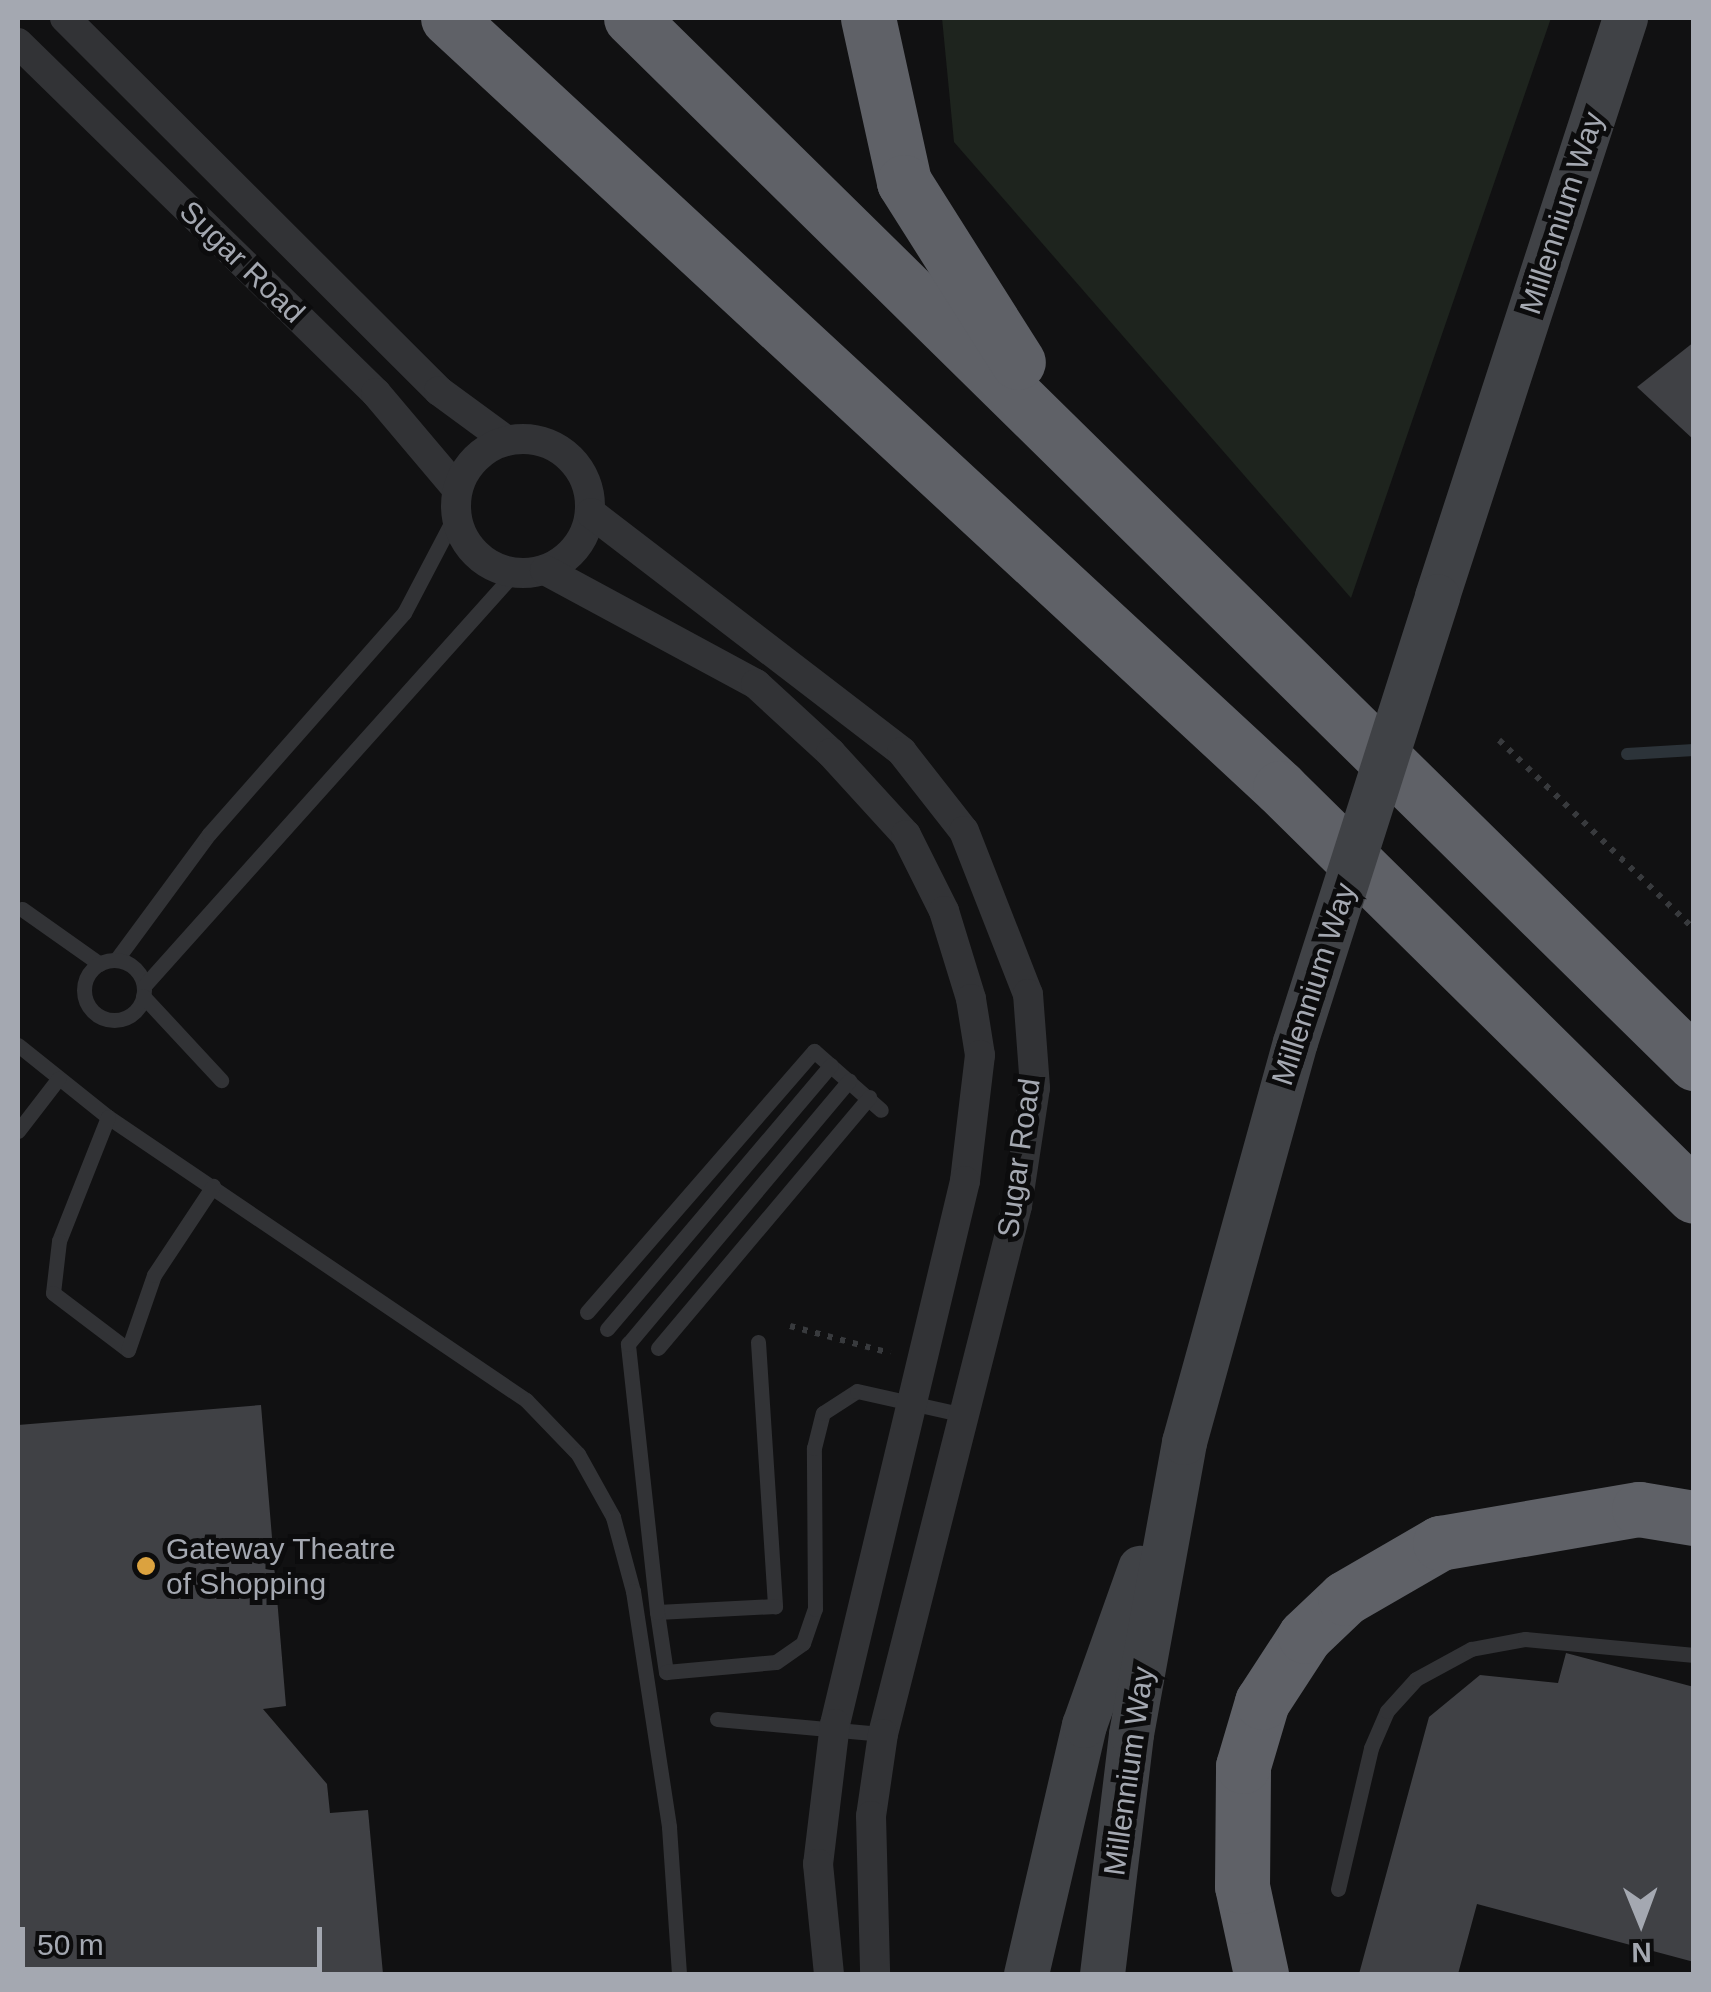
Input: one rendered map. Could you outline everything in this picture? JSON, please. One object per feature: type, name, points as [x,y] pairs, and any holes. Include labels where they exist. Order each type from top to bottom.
[{"type":"highway","points":[[448,18],[1280,788],[1694,1196]]},
{"type":"highway","points":[[631,18],[1694,1063]]},
{"type":"highway","points":[[868,18],[904,182],[1093,473]]},
{"type":"highway","points":[[1261,1974],[1242,1886],[1242,1766],[1262,1702],[1305,1636],[1345,1598],[1440,1543],[1639,1510],[1694,1518]]},
{"type":"street","name":"Sugar Road","points":[[65,18],[440,391],[507,440]]},
{"type":"street","name":"Millennium Way","points":[[1102,1974],[1131,1734],[1184,1442],[1295,1042],[1625,18]]},
{"type":"street","name":"Sugar Road","points":[[18,43],[376,393],[456,501]]},
{"type":"street","points":[[507,440],[560,449],[580,469],[591,513],[576,548],[545,570],[514,573],[476,552],[456,501],[476,458],[507,440]]},
{"type":"street","name":"Sugar Road","points":[[591,513],[902,752],[964,831],[990,883],[1028,994],[1035,1088],[1017,1206],[883,1734],[871,1816],[875,1974]]},
{"type":"street","name":"Sugar Road","points":[[545,570],[756,684],[906,835],[944,911],[980,1055],[965,1181],[835,1724],[818,1864],[829,1974]]},
{"type":"street","points":[[1026,1974],[1084,1724],[1184,1442]]},
{"type":"lane","points":[[456,501],[404,613],[210,834],[84,988],[96,1014],[124,1018],[514,573]]},
{"type":"lane","points":[[22,909],[108,962],[144,991],[221,1080]]},
{"type":"lane","points":[[18,1046],[108,1117],[526,1400],[595,1480],[633,1591],[670,1827],[678,1974]]},
{"type":"lane","points":[[588,1312],[814,1051],[881,1110]]},
{"type":"lane","points":[[607,1329],[832,1065]]},
{"type":"lane","points":[[18,1131],[58,1079]]},
{"type":"lane","points":[[849,1081],[628,1344],[666,1672],[776,1662],[803,1642],[815,1609],[814,1448],[823,1413],[857,1391],[964,1415]]},
{"type":"lane","points":[[658,1348],[869,1098]]},
{"type":"lane","points":[[108,1117],[59,1241],[53,1293],[128,1350],[154,1275],[213,1186]]},
{"type":"lane","points":[[657,1612],[714,1616],[776,1606],[758,1342]]},
{"type":"lane","points":[[1338,1890],[1371,1748],[1387,1711],[1416,1679],[1471,1649],[1525,1639],[1694,1654]]},
{"type":"lane","points":[[717,1719],[835,1724],[883,1734]]},
{"type":"path","points":[[1498,740],[1694,929]]},
{"type":"path","points":[[790,1326],[921,1361]]},
{"type":"shaded area","points":[[942,18],[1551,18],[1351,598],[954,142]]},
{"type":"building","points":[[1694,342],[1694,440],[1637,387]]},
{"type":"building","name":"Gateway Theatre of Shopping","points":[[261,1405],[286,1706],[263,1709],[327,1784],[330,1813],[368,1810],[383,1974],[18,1974],[18,1425]]},
{"type":"building","points":[[1566,1653],[1694,1687],[1694,1962],[1477,1904],[1458,1974],[1359,1974],[1429,1717],[1480,1675],[1558,1683]]},
{"type":"waterway","points":[[1627,754],[1694,750]]},
{"type":"place","name":"Gateway Theatre of Shopping","points":[[146,1566]]}]
